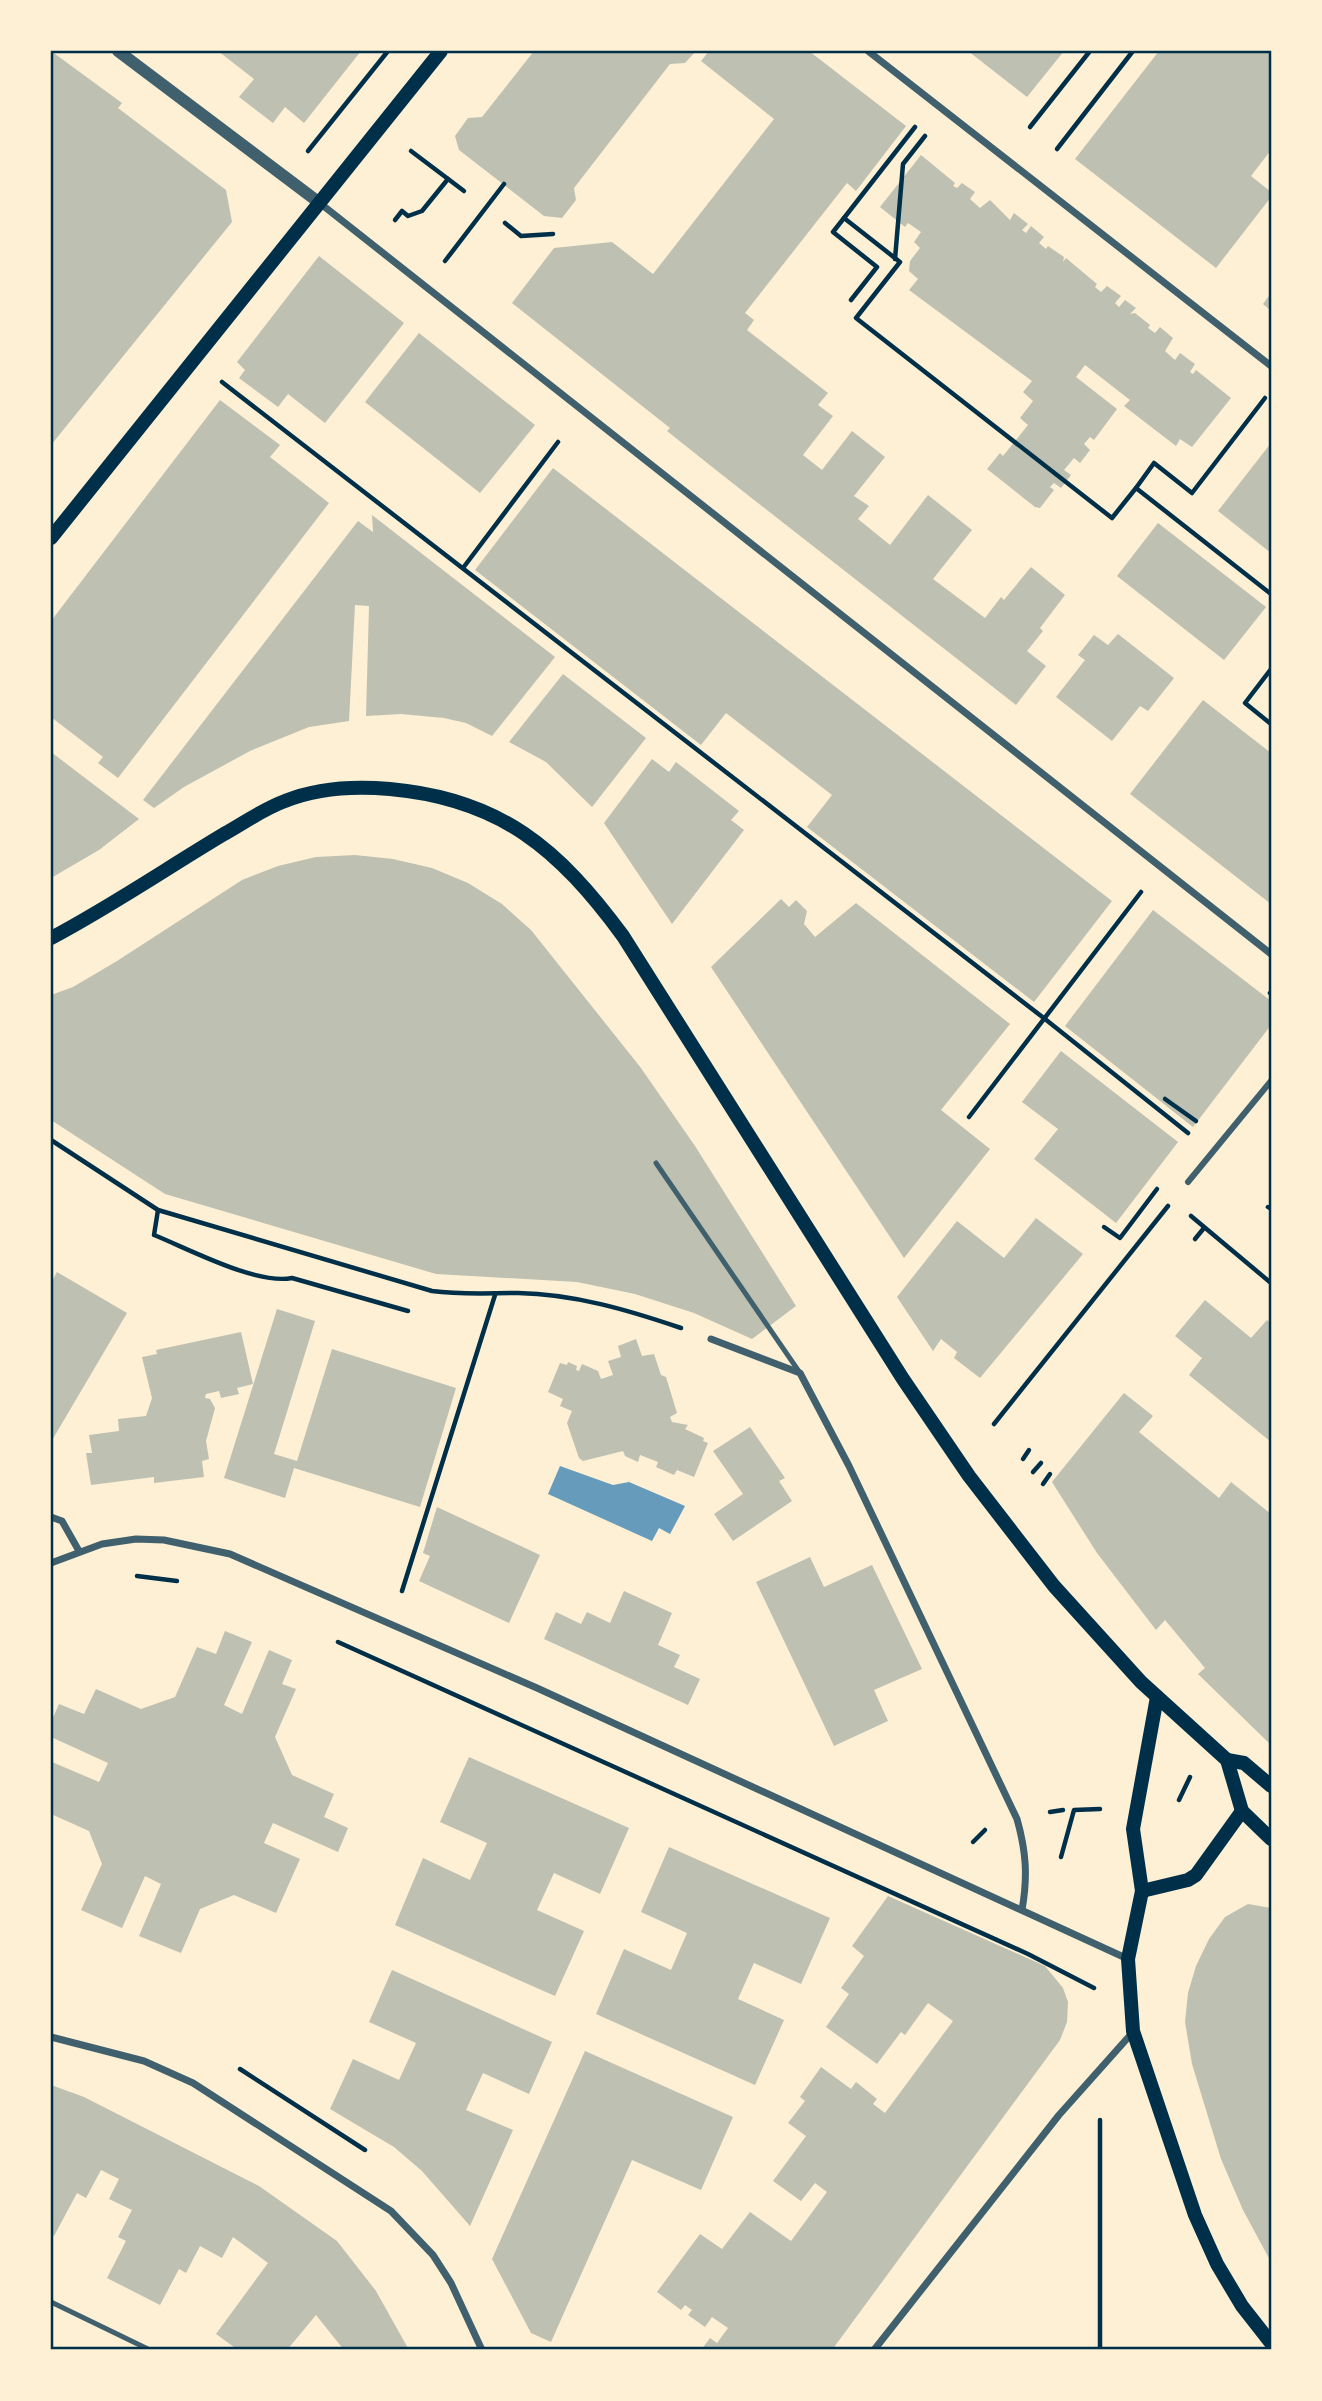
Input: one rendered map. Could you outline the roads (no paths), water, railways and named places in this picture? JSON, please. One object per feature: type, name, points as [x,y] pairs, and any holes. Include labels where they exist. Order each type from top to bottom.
[{"type":"main road","points":[[51,538],[441,51]]},
{"type":"main road","points":[[51,938],[250,818],[286,800],[326,790],[373,787],[422,792],[474,805],[537,842],[595,897],[623,936],[903,1379],[969,1476],[1054,1586],[1157,1697],[1227,1760],[1242,1811],[1271,1839]]},
{"type":"main road","points":[[1157,1697],[1133,1829],[1142,1891],[1128,1959],[1133,2031],[1195,2215],[1217,2264],[1242,2306],[1271,2343]]},
{"type":"main road","points":[[1227,1760],[1244,1763],[1271,1784]]},
{"type":"main road","points":[[1142,1891],[1188,1880],[1196,1875],[1242,1811]]},
{"type":"street","points":[[118,51],[320,204],[1271,954]]},
{"type":"street","points":[[868,51],[1271,366]]},
{"type":"street","points":[[1188,1182],[1271,1081]]},
{"type":"street","points":[[711,1339],[800,1373],[849,1466],[1017,1819],[1026,1860],[1027,1880],[1022,1910]]},
{"type":"street","points":[[51,1517],[62,1521],[79,1550]]},
{"type":"street","points":[[51,1563],[79,1550],[136,1539],[164,1540],[230,1554],[537,1688],[1128,1959]]},
{"type":"street","points":[[874,2350],[1059,2115],[1133,2031]]},
{"type":"street","points":[[51,2037],[144,2061],[193,2083],[391,2211],[433,2255],[451,2283],[482,2350]]},
{"type":"lane","points":[[656,1163],[800,1373]]},
{"type":"lane","points":[[51,2302],[150,2350]]},
{"type":"water","points":[[560,1466],[613,1485],[629,1482],[685,1506],[670,1534],[659,1528],[652,1541],[548,1494]]}]
